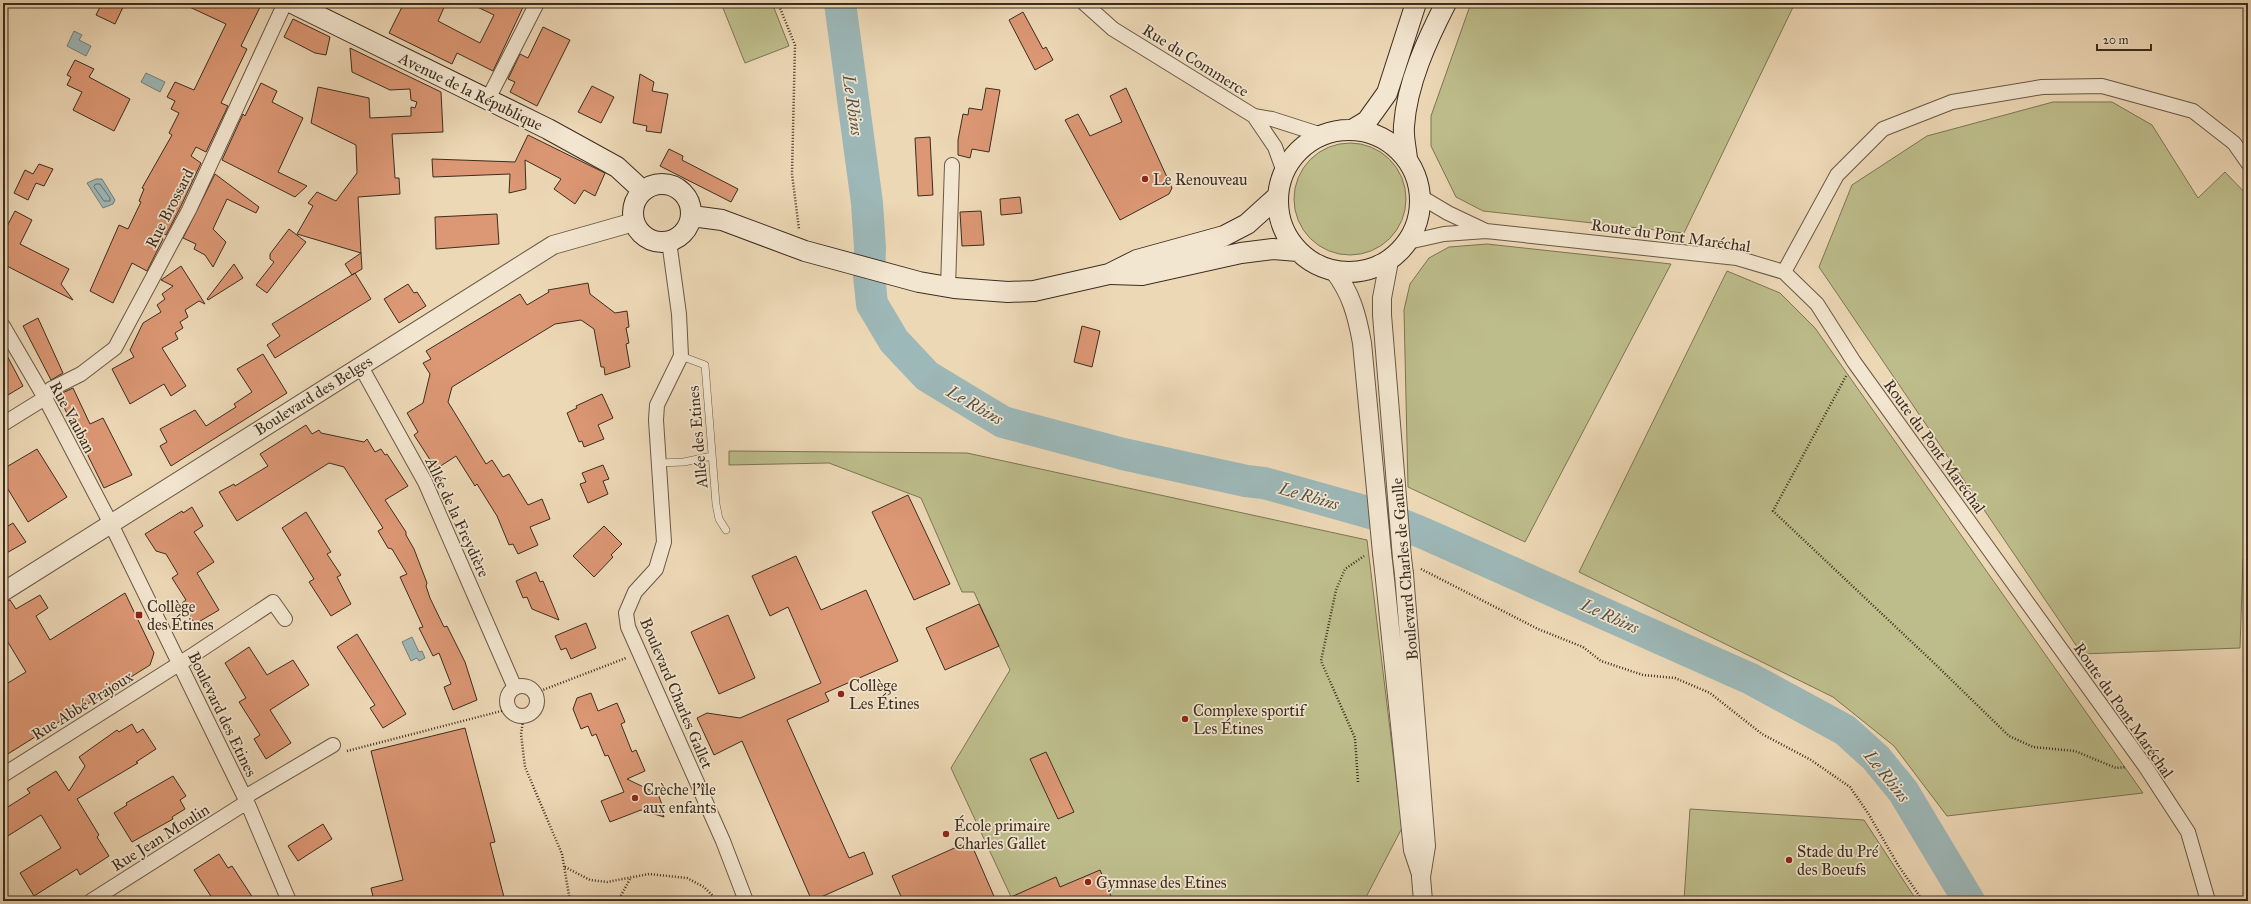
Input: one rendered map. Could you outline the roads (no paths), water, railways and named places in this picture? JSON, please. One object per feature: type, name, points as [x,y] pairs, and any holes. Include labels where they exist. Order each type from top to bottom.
[{"type":"main road","name":"Avenue de la République","points":[[292,3],[488,99],[617,167],[643,191]]},
{"type":"main road","points":[[1352,130],[1367,121],[1387,93],[1416,3]]},
{"type":"main road","points":[[1407,160],[1404,126],[1408,99],[1431,33],[1446,3]]},
{"type":"main road","points":[[1352,130],[1373,134],[1392,144],[1407,160],[1417,177],[1421,197],[1420,212],[1408,242],[1389,261],[1362,271],[1334,271],[1314,263],[1298,251],[1289,239],[1282,226],[1278,196],[1284,172],[1300,150],[1322,135],[1337,131],[1352,130]]},
{"type":"main road","points":[[659,184],[676,187],[688,199],[692,216],[684,232],[678,238],[669,242],[660,242],[644,236],[634,222],[634,205],[643,191],[659,184]]},
{"type":"main road","points":[[692,216],[722,220],[801,249],[919,282],[948,287],[995,291],[1034,291],[1109,274],[1137,260],[1224,236],[1248,224],[1278,196]]},
{"type":"main road","points":[[1109,274],[1142,275],[1241,253],[1273,249],[1298,251]]},
{"type":"street","name":"Rue Brossard","points":[[3,424],[45,398],[51,390],[81,374],[115,348],[189,210],[285,3]]},
{"type":"street","points":[[488,99],[537,3]]},
{"type":"street","name":"Rue du Commerce","points":[[1084,3],[1113,29],[1254,116],[1272,119],[1322,135]]},
{"type":"street","points":[[1784,272],[1837,175],[1883,129],[1952,102],[2042,87],[2102,86],[2193,111],[2234,143],[2248,163]]},
{"type":"street","name":"Rue du Commerce","points":[[1254,116],[1275,147],[1284,172]]},
{"type":"street","points":[[948,287],[952,165]]},
{"type":"street","name":"Route du Pont Maréchal","points":[[1421,197],[1448,213],[1486,231]]},
{"type":"street","name":"Boulevard des Belges","points":[[3,592],[360,365],[553,245],[634,222]]},
{"type":"street","name":"Route du Pont Maréchal","points":[[1408,242],[1444,234],[1486,231],[1737,258],[1784,272],[1817,304],[1854,362],[2145,766],[2188,832],[2208,901]]},
{"type":"street","name":"Boulevard Charles Gallet","points":[[669,242],[679,314],[681,356],[657,405],[656,420],[664,542],[656,570],[634,592],[626,613],[628,627],[723,841],[746,901]]},
{"type":"street","name":"Boulevard Charles de Gaulle","points":[[1389,261],[1384,284],[1382,315],[1395,460],[1411,571],[1426,839],[1422,877],[1423,901]]},
{"type":"street","name":"Boulevard Charles de Gaulle","points":[[1334,271],[1344,284],[1357,314],[1362,343],[1372,455],[1378,563],[1413,850],[1422,877]]},
{"type":"street","name":"Rue Vauban","points":[[3,326],[45,398],[111,524]]},
{"type":"street","name":"Allée de la Freydière","points":[[360,365],[425,482],[515,688]]},
{"type":"street","name":"Boulevard des Etines","points":[[111,524],[246,800],[289,901]]},
{"type":"street","name":"Rue Abbé Prajoux","points":[[3,775],[273,602],[285,619]]},
{"type":"street","points":[[524,686],[535,693],[537,698],[533,712],[524,715],[516,714],[509,709],[508,694],[515,688],[524,686]]},
{"type":"street","name":"Rue Jean Moulin","points":[[91,901],[333,745]]},
{"type":"lane","name":"Allée des Etines","points":[[681,356],[705,365],[716,504],[719,519],[726,530]]},
{"type":"lane","points":[[659,463],[684,462],[712,456]]},
{"type":"water","points":[[74,31],[82,35],[79,40],[91,46],[86,56],[67,46]]},
{"type":"water","points":[[146,73],[165,82],[160,92],[141,82]]},
{"type":"water","points":[[96,179],[102,179],[115,200],[113,204],[103,208],[87,183]]},
{"type":"water","points":[[412,637],[419,652],[422,651],[425,658],[419,661],[417,658],[411,661],[402,642]]},
{"type":"waterway","name":"Le Rhins","points":[[840,3],[867,203],[870,248],[869,275],[872,304],[894,341],[927,376],[1003,422],[1123,454],[1246,481],[1264,483],[1378,515],[1423,533],[1751,679],[1845,730],[1876,758],[1903,791],[1969,901]]},
{"type":"place","name":"Le Renouveau","points":[[1145,179]]},
{"type":"place","name":"Collège des Étines","points":[[139,615]]},
{"type":"place","name":"Collège Les Étines","points":[[841,694]]},
{"type":"place","name":"Complexe sportif Les Étines","points":[[1185,719]]},
{"type":"place","name":"Crèche l'île aux enfants","points":[[635,798]]},
{"type":"place","name":"École primaire Charles Gallet","points":[[946,834]]},
{"type":"place","name":"Stade du Pré des Boeufs","points":[[1789,860]]},
{"type":"place","name":"Gymnase des Etines","points":[[1088,882]]}]
